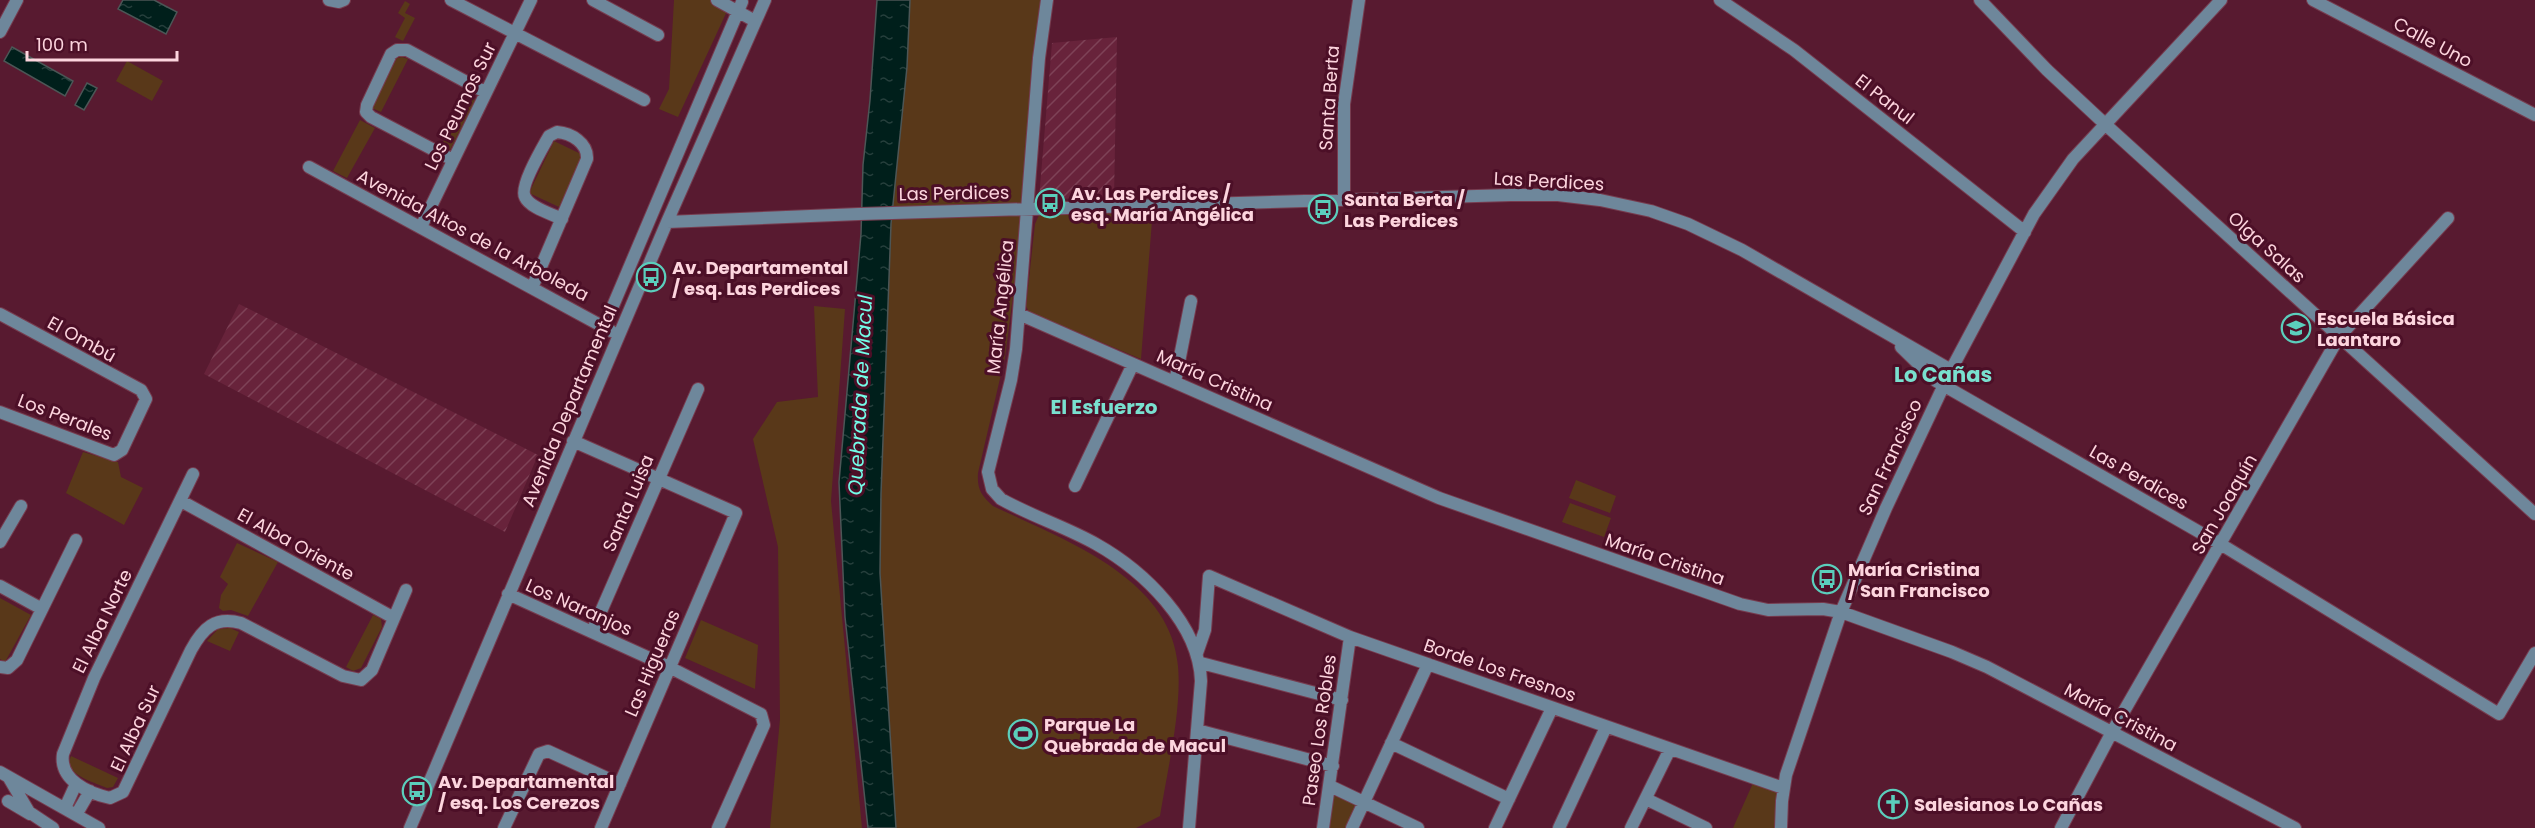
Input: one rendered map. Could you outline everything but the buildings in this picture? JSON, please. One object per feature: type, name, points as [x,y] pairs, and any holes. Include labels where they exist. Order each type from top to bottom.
[{"type":"street","points":[[0,32],[17,0]]},
{"type":"street","points":[[329,0],[339,3],[344,0]]},
{"type":"street","points":[[451,0],[644,100]]},
{"type":"street","name":"Los Peumos Sur","points":[[422,227],[531,0]]},
{"type":"street","points":[[593,0],[658,35]]},
{"type":"street","points":[[717,0],[739,5],[762,5]]},
{"type":"street","name":"María Angélica","points":[[1047,0],[1039,58],[1019,314],[1011,380],[988,466],[988,478],[992,489],[1001,499],[1082,537],[1124,563],[1165,602],[1182,625],[1199,658]]},
{"type":"street","name":"Santa Berta","points":[[1344,200],[1344,104],[1359,0]]},
{"type":"street","name":"El Panul","points":[[1720,0],[1794,50],[2025,232]]},
{"type":"street","name":"Olga Salas","points":[[1980,0],[2106,125],[2535,514]]},
{"type":"street","name":"San Francisco","points":[[1781,828],[1783,788],[1793,752],[1842,612],[1886,508],[1951,370],[2025,232],[2058,177],[2221,0]]},
{"type":"street","name":"Calle Uno","points":[[2313,0],[2535,116]]},
{"type":"street","points":[[739,5],[755,21]]},
{"type":"street","name":"Avenida Departamental","points":[[604,327],[739,5]]},
{"type":"street","name":"Avenida Departamental","points":[[415,827],[508,594],[762,5]]},
{"type":"street","points":[[453,160],[371,117],[366,112],[366,105],[391,54],[397,50],[407,50],[485,92]]},
{"type":"street","points":[[532,288],[562,219],[587,159],[583,145],[561,132],[549,136],[523,188],[525,198],[530,202],[562,219]]},
{"type":"street","name":"Avenida Altos de la Arboleda","points":[[309,167],[618,335]]},
{"type":"street","name":"Las Perdices","points":[[667,222],[859,213],[1535,195],[1581,197],[1635,207],[1688,224],[1726,242],[1951,370]]},
{"type":"street","name":"San Joaquín","points":[[2061,828],[2112,732],[2222,545],[2339,337],[2448,218]]},
{"type":"street","points":[[1174,382],[1191,301]]},
{"type":"street","name":"El Ombú","points":[[0,314],[141,390],[145,396],[140,413],[122,450],[117,454]]},
{"type":"street","name":"María Cristina","points":[[1019,314],[1439,498],[1740,604],[1768,610],[1823,609],[1842,612],[1965,657],[2295,828]]},
{"type":"street","name":"Las Perdices","points":[[1893,337],[1936,381],[2222,545],[2499,714],[2535,653]]},
{"type":"street","points":[[1075,486],[1133,364]]},
{"type":"street","name":"Santa Luisa","points":[[592,632],[698,388]]},
{"type":"street","name":"Los Perales","points":[[0,412],[111,454],[117,454]]},
{"type":"street","points":[[573,441],[657,478]]},
{"type":"street","name":"El Alba Norte","points":[[76,784],[64,772],[61,764],[63,754],[94,678],[193,474]]},
{"type":"street","name":"Las Higueras","points":[[601,828],[736,513],[657,478]]},
{"type":"street","name":"El Alba Oriente","points":[[181,501],[394,618]]},
{"type":"street","points":[[0,542],[21,506]]},
{"type":"street","points":[[4,668],[17,660],[76,540]]},
{"type":"street","name":"María Angélica","points":[[1190,828],[1202,681],[1199,658],[1205,630],[1209,576]]},
{"type":"street","name":"Borde Los Fresnos","points":[[1209,576],[1350,637],[1783,788]]},
{"type":"street","points":[[0,586],[42,609]]},
{"type":"street","points":[[394,618],[406,590]]},
{"type":"street","name":"Los Naranjos","points":[[508,594],[669,667],[756,710],[763,717],[764,725],[718,828]]},
{"type":"street","name":"El Alba Sur","points":[[90,791],[110,798],[123,792],[191,650],[203,631],[211,624],[230,620],[241,623],[354,680],[367,676],[372,670],[394,618]]},
{"type":"street","name":"Paseo Los Robles","points":[[1323,828],[1350,637]]},
{"type":"street","points":[[1199,658],[1342,700]]},
{"type":"street","points":[[1352,828],[1428,664]]},
{"type":"street","points":[[1495,828],[1552,708]]},
{"type":"street","points":[[1559,828],[1606,726]]},
{"type":"street","points":[[1197,730],[1333,766]]},
{"type":"street","points":[[1391,743],[1509,799]]},
{"type":"street","points":[[1631,828],[1670,749]]},
{"type":"street","points":[[504,828],[539,754],[543,751],[620,784]]},
{"type":"street","points":[[4,774],[99,828]]},
{"type":"street","points":[[4,774],[33,816]]},
{"type":"street","points":[[64,808],[76,784],[90,791],[76,815]]},
{"type":"street","points":[[1330,786],[1418,828]]},
{"type":"street","points":[[24,804],[32,795],[42,796]]},
{"type":"street","points":[[1646,799],[1706,828]]},
{"type":"street","points":[[8,801],[53,828]]},
{"type":"shaded area","points":[[674,0],[710,0],[728,9],[678,117],[659,109],[669,89]]},
{"type":"shaded area","name":"Parque La Quebrada de Macul","points":[[910,0],[1042,0],[1023,220],[1005,357],[978,473],[978,483],[983,495],[993,506],[1080,548],[1109,565],[1135,585],[1156,608],[1171,635],[1178,666],[1178,702],[1160,816],[1136,828],[896,828],[880,573],[881,494],[891,224],[907,67]]},
{"type":"shaded area","points":[[405,1],[410,4],[405,13],[415,18],[403,41],[395,37],[405,18],[398,13]]},
{"type":"shaded area","points":[[1117,37],[1114,198],[1039,199],[1052,43]]},
{"type":"shaded area","points":[[397,58],[408,59],[381,112],[372,108]]},
{"type":"shaded area","points":[[127,61],[163,81],[152,101],[116,81]]},
{"type":"shaded area","points":[[468,93],[473,95],[475,101],[450,150],[441,146]]},
{"type":"shaded area","points":[[360,120],[375,128],[347,178],[333,171]]},
{"type":"shaded area","points":[[554,141],[583,155],[559,207],[529,193]]},
{"type":"shaded area","points":[[1149,212],[1152,221],[1141,359],[1029,312],[1026,306],[1035,224],[1039,215]]},
{"type":"shaded area","points":[[239,304],[538,455],[505,532],[204,374]]},
{"type":"shaded area","points":[[814,306],[845,309],[831,501],[862,828],[770,828],[780,719],[778,547],[753,439],[777,402],[818,397]]},
{"type":"shaded area","points":[[83,452],[118,462],[121,477],[143,488],[124,525],[66,493]]},
{"type":"shaded area","points":[[1576,480],[1616,496],[1610,513],[1569,498]]},
{"type":"shaded area","points":[[1570,503],[1611,518],[1604,537],[1562,522]]},
{"type":"shaded area","points":[[237,543],[278,562],[248,616],[231,610],[223,611],[219,608],[221,595],[228,584],[220,577]]},
{"type":"shaded area","points":[[0,598],[31,615],[5,662],[0,659]]},
{"type":"shaded area","points":[[373,615],[381,619],[382,627],[361,668],[353,671],[346,667]]},
{"type":"shaded area","points":[[701,620],[758,645],[755,689],[685,658]]},
{"type":"shaded area","points":[[230,628],[239,632],[230,651],[207,641],[218,629]]},
{"type":"shaded area","points":[[71,756],[118,778],[113,787],[107,788],[75,773],[68,765]]},
{"type":"shaded area","points":[[1753,783],[1777,792],[1776,828],[1733,828]]},
{"type":"shaded area","points":[[1333,793],[1360,804],[1350,828],[1328,828]]},
{"type":"water","points":[[123,0],[154,0],[177,12],[166,34],[118,9]]},
{"type":"water","name":"Quebrada de Macul","points":[[877,0],[910,0],[907,67],[891,224],[881,494],[880,573],[896,828],[868,828],[845,617],[839,482],[861,234],[863,165]]},
{"type":"water","points":[[12,47],[73,81],[65,96],[4,61]]},
{"type":"water","points":[[87,83],[97,88],[84,110],[75,105]]},
{"type":"place","name":"Av. Las Perdices / esq. María Angélica","points":[[1050,203]]},
{"type":"place","name":"Santa Berta / Las Perdices","points":[[1323,209]]},
{"type":"place","name":"Av. Departamental / esq. Las Perdices","points":[[651,277]]},
{"type":"place","name":"Escuela Básica Laantaro","points":[[2296,328]]},
{"type":"place","name":"María Cristina / San Francisco","points":[[1827,579]]},
{"type":"place","name":"Parque La Quebrada de Macul","points":[[1023,734]]},
{"type":"place","name":"Av. Departamental / esq. Los Cerezos","points":[[417,791]]},
{"type":"place","name":"Salesianos Lo Cañas","points":[[1893,804]]},
{"type":"district","name":"Lo Cañas","points":[[1943,374]]},
{"type":"district","name":"El Esfuerzo","points":[[1104,407]]}]
